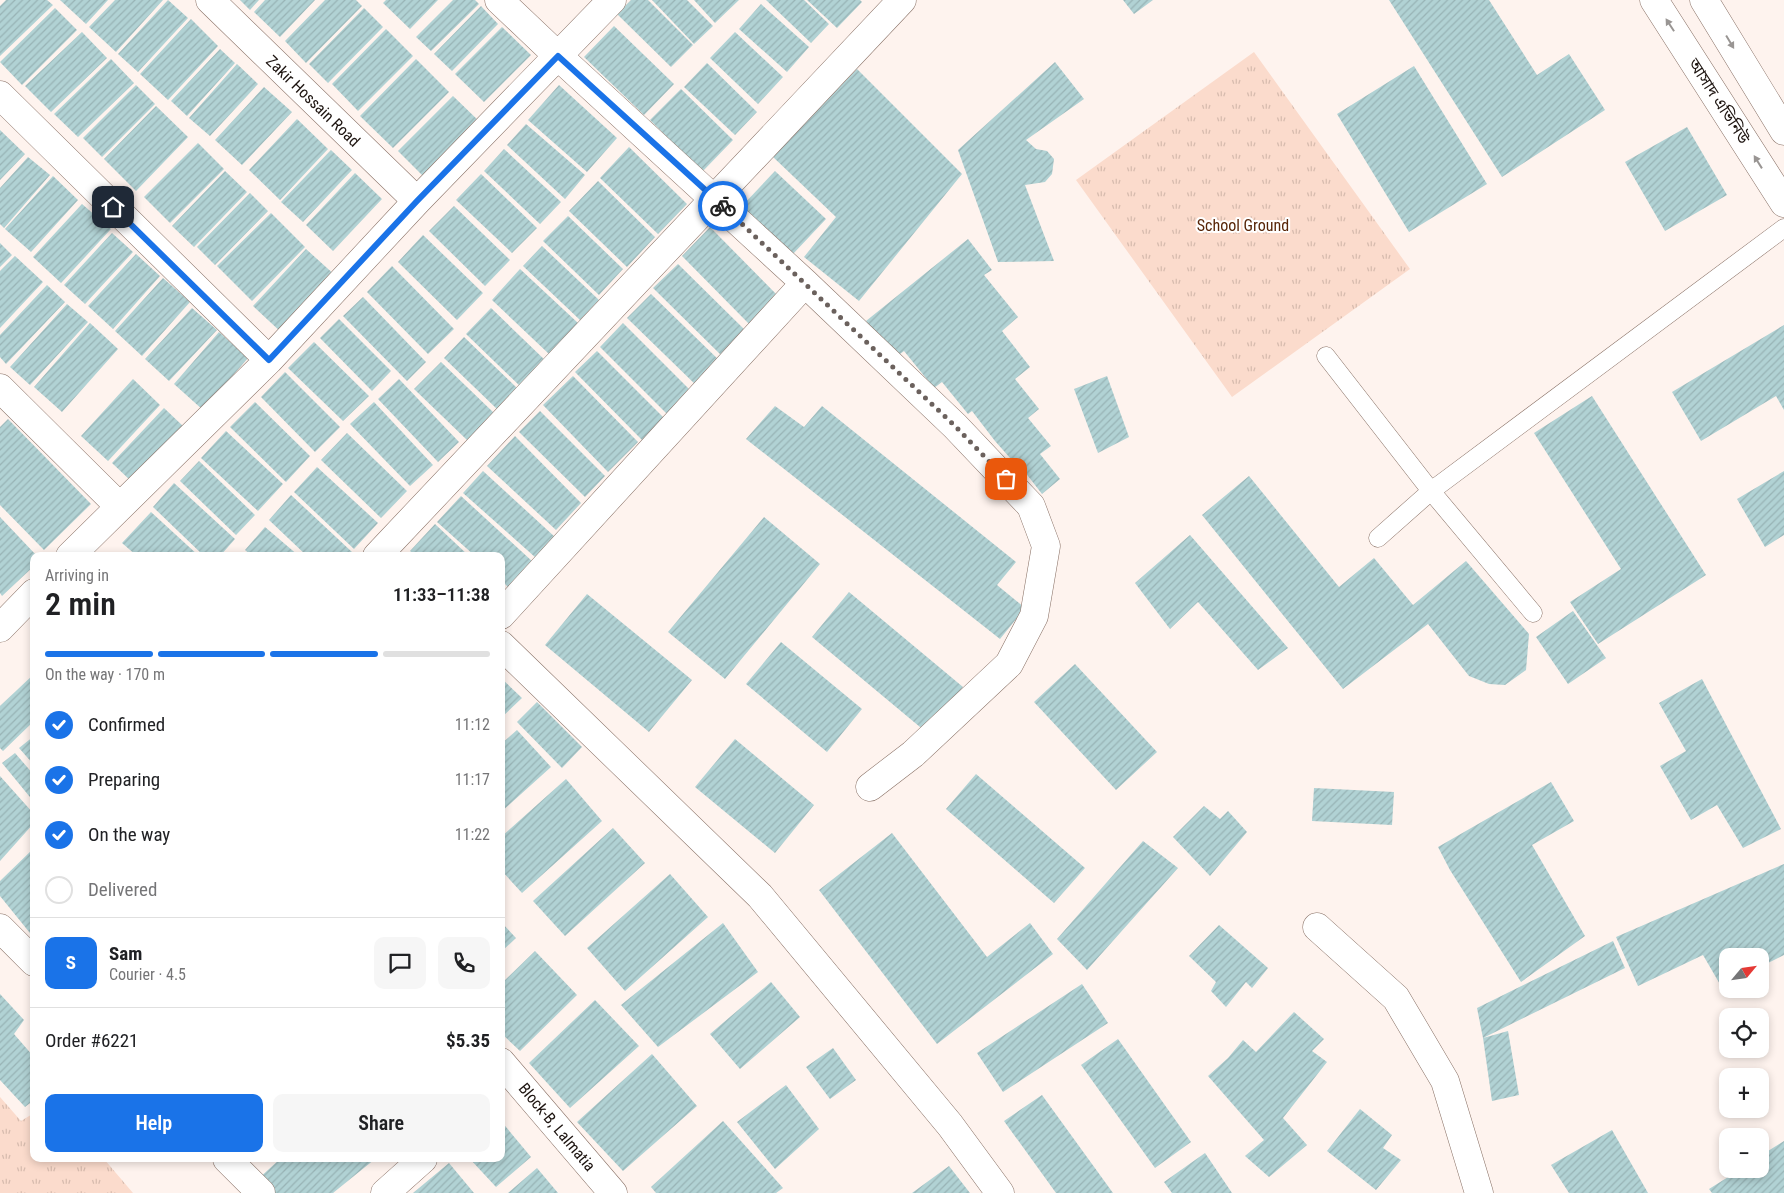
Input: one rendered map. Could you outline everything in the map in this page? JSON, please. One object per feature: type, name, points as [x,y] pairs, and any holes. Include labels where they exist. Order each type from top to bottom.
[{"type":"street","name":"Zakir Hossain Road","points":[[210,0],[417,201]]},
{"type":"street","points":[[499,0],[805,283],[955,426],[1031,506],[1046,546],[1034,616],[1010,664],[913,754],[870,787]]},
{"type":"street","points":[[74,552],[269,360],[417,201],[612,0]]},
{"type":"street","points":[[381,552],[902,0]]},
{"type":"street","name":"আসাদ এভিনিউ","points":[[1654,0],[1784,203]]},
{"type":"street","points":[[1704,0],[1784,131]]},
{"type":"street","points":[[0,95],[269,360]]},
{"type":"street","points":[[505,611],[805,283]]},
{"type":"street","points":[[0,388],[119,506]]},
{"type":"street","points":[[0,628],[30,597]]},
{"type":"street","points":[[505,649],[760,896],[950,1125],[1000,1193]]},
{"type":"street","points":[[1317,927],[1396,998],[1445,1081],[1479,1193]]},
{"type":"street","points":[[0,928],[30,958]]},
{"type":"street","name":"Block-B, Lalmatia","points":[[506,1076],[613,1193]]},
{"type":"street","points":[[230,1162],[261,1193]]},
{"type":"street","points":[[385,1193],[420,1162]]},
{"type":"lane","points":[[1378,538],[1431,491],[1784,228]]},
{"type":"lane","points":[[1326,356],[1431,491],[1533,613]]},
{"type":"green space","name":"School Ground","points":[[1254,52],[1410,269],[1232,397],[1076,180]]},
{"type":"green space","points":[[0,1097],[21,1121],[30,1115],[30,1162],[107,1162],[133,1193],[0,1193]]},
{"type":"building","points":[[6,0],[47,0],[53,5],[0,56],[0,6]]},
{"type":"building","points":[[60,0],[108,0],[86,24]]},
{"type":"building","points":[[115,0],[163,0],[116,52],[89,27]]},
{"type":"building","points":[[168,0],[188,18],[138,72],[118,54]]},
{"type":"building","points":[[240,0],[259,0],[250,10]]},
{"type":"building","points":[[265,0],[315,0],[280,37],[254,12]]},
{"type":"building","points":[[325,0],[356,0],[362,6],[306,63],[285,41]]},
{"type":"building","points":[[386,0],[438,0],[410,29],[383,3]]},
{"type":"building","points":[[453,0],[475,0],[479,4],[431,51],[416,37]]},
{"type":"building","points":[[631,0],[648,0],[693,45],[671,67],[617,14]]},
{"type":"building","points":[[652,0],[687,0],[713,26],[694,44]]},
{"type":"building","points":[[694,0],[739,0],[715,23]]},
{"type":"building","points":[[766,0],[804,0],[829,24],[811,43]]},
{"type":"building","points":[[807,0],[860,0],[862,2],[837,28]]},
{"type":"building","points":[[1123,0],[1153,0],[1134,14]]},
{"type":"building","points":[[1389,0],[1489,0],[1537,75],[1569,54],[1605,110],[1502,177]]},
{"type":"building","points":[[761,4],[809,47],[787,72],[739,29]]},
{"type":"building","points":[[481,6],[498,24],[452,71],[434,54]]},
{"type":"building","points":[[55,8],[77,30],[22,85],[0,62]]},
{"type":"building","points":[[364,8],[383,27],[328,83],[309,64]]},
{"type":"building","points":[[191,19],[218,46],[168,100],[140,74]]},
{"type":"building","points":[[614,26],[674,84],[644,115],[584,57]]},
{"type":"building","points":[[502,27],[531,55],[484,102],[455,74]]},
{"type":"building","points":[[386,29],[413,56],[358,111],[332,84]]},
{"type":"building","points":[[82,32],[107,58],[51,112],[25,86]]},
{"type":"building","points":[[735,32],[783,77],[758,104],[710,58]]},
{"type":"building","points":[[220,49],[235,63],[187,116],[171,101]]},
{"type":"building","points":[[111,59],[134,83],[78,137],[54,114]]},
{"type":"building","points":[[416,59],[449,92],[393,148],[360,116]]},
{"type":"building","points":[[1055,62],[1084,99],[1026,140],[1036,149],[1047,151],[1054,159],[1052,174],[1045,182],[1025,185],[1054,261],[998,262],[958,150]]},
{"type":"building","points":[[707,63],[757,112],[735,135],[684,87]]},
{"type":"building","points":[[237,64],[258,84],[210,136],[189,118]]},
{"type":"building","points":[[1414,66],[1487,184],[1409,232],[1337,114]]},
{"type":"building","points":[[857,69],[962,174],[859,301],[804,257],[836,217],[772,156]]},
{"type":"building","points":[[136,85],[155,104],[102,157],[83,138]]},
{"type":"building","points":[[559,85],[617,138],[587,172],[528,120]]},
{"type":"building","points":[[264,87],[292,112],[242,165],[215,140]]},
{"type":"building","points":[[681,89],[733,140],[702,172],[650,120]]},
{"type":"building","points":[[453,96],[481,123],[426,179],[398,151]]},
{"type":"building","points":[[156,106],[188,137],[136,191],[104,159]]},
{"type":"building","points":[[297,119],[328,149],[280,200],[249,170]]},
{"type":"building","points":[[526,124],[585,175],[565,199],[507,145]]},
{"type":"building","points":[[1687,127],[1727,195],[1665,231],[1625,162]]},
{"type":"building","points":[[0,130],[25,154],[0,180]]},
{"type":"building","points":[[198,143],[224,169],[170,223],[144,197]]},
{"type":"building","points":[[629,147],[687,204],[658,234],[600,178]]},
{"type":"building","points":[[504,149],[561,202],[540,224],[484,171]]},
{"type":"building","points":[[331,150],[352,170],[303,222],[281,202]]},
{"type":"building","points":[[28,157],[50,175],[4,228],[0,224],[0,188]]},
{"type":"building","points":[[225,171],[247,192],[194,247],[172,226]]},
{"type":"building","points":[[775,171],[826,219],[793,254],[742,206]]},
{"type":"building","points":[[355,173],[382,199],[333,251],[306,225]]},
{"type":"building","points":[[481,174],[537,228],[512,253],[456,200]]},
{"type":"building","points":[[53,176],[78,200],[31,252],[5,229]]},
{"type":"building","points":[[598,181],[655,237],[627,267],[569,211]]},
{"type":"building","points":[[250,193],[268,211],[215,265],[197,247]]},
{"type":"building","points":[[82,204],[111,229],[61,283],[33,257]]},
{"type":"building","points":[[454,206],[510,260],[485,286],[429,231]]},
{"type":"building","points":[[271,213],[305,247],[252,301],[217,266]]},
{"type":"building","points":[[568,216],[623,269],[599,295],[543,241]]},
{"type":"building","points":[[710,227],[780,298],[751,326],[682,256]]},
{"type":"building","points":[[112,233],[133,252],[85,304],[64,285]]},
{"type":"building","points":[[423,235],[483,293],[457,320],[398,262]]},
{"type":"building","points":[[968,239],[992,270],[984,275],[1018,317],[1002,331],[1030,367],[1015,379],[1039,409],[1028,418],[1051,446],[1040,454],[1060,479],[1042,494],[1021,467],[1019,468],[995,441],[972,411],[968,414],[942,382],[934,388],[904,351],[896,357],[866,321]]},
{"type":"building","points":[[0,243],[12,255],[0,267]]},
{"type":"building","points":[[542,246],[599,300],[580,320],[523,266]]},
{"type":"building","points":[[306,249],[337,277],[283,334],[253,306]]},
{"type":"building","points":[[136,254],[160,276],[113,329],[88,306]]},
{"type":"building","points":[[15,256],[43,282],[0,328],[0,271]]},
{"type":"building","points":[[678,264],[748,333],[724,358],[653,288]]},
{"type":"building","points":[[392,266],[454,329],[428,354],[367,292]]},
{"type":"building","points":[[520,269],[578,323],[549,354],[492,300]]},
{"type":"building","points":[[163,278],[190,302],[142,356],[115,331]]},
{"type":"building","points":[[47,285],[65,302],[6,364],[0,357],[0,335]]},
{"type":"building","points":[[651,294],[723,364],[699,388],[627,318]]},
{"type":"building","points":[[363,297],[426,362],[407,381],[343,316]]},
{"type":"building","points":[[67,304],[88,322],[30,385],[10,367]]},
{"type":"building","points":[[192,308],[217,330],[169,381],[145,359]]},
{"type":"building","points":[[491,308],[547,362],[522,388],[466,334]]},
{"type":"building","points":[[339,319],[391,371],[372,391],[320,338]]},
{"type":"building","points":[[90,323],[118,349],[62,412],[34,387]]},
{"type":"building","points":[[623,323],[692,392],[669,416],[600,347]]},
{"type":"building","points":[[1784,325],[1784,410],[1776,396],[1701,441],[1672,392]]},
{"type":"building","points":[[219,332],[248,358],[203,410],[174,384]]},
{"type":"building","points":[[464,337],[518,389],[498,410],[444,358]]},
{"type":"building","points":[[314,342],[369,396],[343,421],[288,368]]},
{"type":"building","points":[[597,351],[664,418],[642,440],[575,372]]},
{"type":"building","points":[[441,362],[494,413],[467,440],[414,389]]},
{"type":"building","points":[[285,372],[340,427],[315,452],[261,397]]},
{"type":"building","points":[[573,376],[638,442],[608,472],[543,405]]},
{"type":"building","points":[[1107,376],[1129,437],[1098,453],[1074,389]]},
{"type":"building","points":[[133,379],[160,405],[108,461],[81,436]]},
{"type":"building","points":[[399,379],[459,442],[438,462],[378,399]]},
{"type":"building","points":[[1592,396],[1706,575],[1598,644],[1570,602],[1621,569],[1534,433]]},
{"type":"building","points":[[255,402],[310,456],[286,482],[230,427]]},
{"type":"building","points":[[374,402],[433,465],[410,486],[350,424]]},
{"type":"building","points":[[775,406],[804,427],[822,406],[1016,562],[997,585],[1025,608],[1000,639],[746,439]]},
{"type":"building","points":[[164,408],[184,427],[132,482],[112,463]]},
{"type":"building","points":[[540,411],[605,476],[585,497],[519,432]]},
{"type":"building","points":[[8,419],[91,504],[44,550],[0,505],[0,427]]},
{"type":"building","points":[[226,431],[283,484],[258,511],[201,458]]},
{"type":"building","points":[[347,433],[407,491],[381,518],[321,460]]},
{"type":"building","points":[[515,436],[581,503],[556,530],[487,466]]},
{"type":"building","points":[[199,461],[255,515],[236,535],[180,481]]},
{"type":"building","points":[[317,467],[378,523],[354,549],[294,492]]},
{"type":"building","points":[[483,471],[555,537],[536,558],[463,493]]},
{"type":"building","points":[[1784,471],[1784,535],[1765,547],[1737,499]]},
{"type":"building","points":[[1249,476],[1339,587],[1374,558],[1413,605],[1466,561],[1529,634],[1526,670],[1505,685],[1489,684],[1469,676],[1428,624],[1343,689],[1202,515]]},
{"type":"building","points":[[174,483],[235,539],[224,552],[200,552],[153,507]]},
{"type":"building","points":[[291,495],[352,552],[303,552],[269,520]]},
{"type":"building","points":[[461,496],[533,562],[509,588],[505,584],[505,552],[471,552],[437,522]]},
{"type":"building","points":[[151,512],[195,552],[132,552],[122,543]]},
{"type":"building","points":[[0,517],[33,552],[30,552],[30,570],[2,596],[0,593]]},
{"type":"building","points":[[764,517],[820,564],[725,679],[668,632]]},
{"type":"building","points":[[435,524],[465,552],[411,552],[410,551]]},
{"type":"building","points":[[265,527],[294,552],[247,552],[245,550]]},
{"type":"building","points":[[1190,535],[1288,648],[1258,670],[1198,602],[1170,629],[1135,583]]},
{"type":"building","points":[[849,592],[963,687],[926,732],[812,637]]},
{"type":"building","points":[[587,594],[692,680],[649,732],[545,645]]},
{"type":"building","points":[[1573,611],[1606,658],[1568,684],[1536,637]]},
{"type":"building","points":[[781,642],[862,709],[827,752],[746,684]]},
{"type":"building","points":[[1075,664],[1157,752],[1116,790],[1034,702]]},
{"type":"building","points":[[30,678],[30,725],[3,751],[0,748],[0,706]]},
{"type":"building","points":[[1702,679],[1781,829],[1743,848],[1717,805],[1691,820],[1660,766],[1686,751],[1659,703]]},
{"type":"building","points":[[505,682],[522,698],[505,714]]},
{"type":"building","points":[[537,702],[582,747],[562,768],[517,722]]},
{"type":"building","points":[[517,730],[551,767],[505,808],[505,740]]},
{"type":"building","points":[[30,739],[30,760],[19,748]]},
{"type":"building","points":[[735,739],[814,805],[775,853],[695,787]]},
{"type":"building","points":[[15,753],[30,770],[30,797],[2,763]]},
{"type":"building","points":[[976,774],[1085,868],[1054,903],[946,809]]},
{"type":"building","points":[[0,776],[30,810],[30,827],[0,861]]},
{"type":"building","points":[[566,779],[602,821],[522,893],[505,874],[505,833]]},
{"type":"building","points":[[1551,782],[1574,821],[1532,845],[1585,936],[1521,982],[1450,870],[1438,847]]},
{"type":"building","points":[[1314,788],[1394,792],[1392,825],[1312,821]]},
{"type":"building","points":[[1204,806],[1220,819],[1228,811],[1247,832],[1210,876],[1173,837]]},
{"type":"building","points":[[613,828],[645,863],[565,936],[533,901]]},
{"type":"building","points":[[892,833],[987,957],[1030,923],[1053,954],[937,1044],[819,890]]},
{"type":"building","points":[[1143,841],[1178,868],[1087,970],[1057,939]]},
{"type":"building","points":[[30,852],[30,933],[0,896],[0,881]]},
{"type":"building","points":[[1784,864],[1784,955],[1769,962],[1769,948],[1719,948],[1719,983],[1703,955],[1638,986],[1616,937]]},
{"type":"building","points":[[670,874],[708,917],[625,991],[587,948]]},
{"type":"building","points":[[723,923],[758,972],[658,1047],[621,1005]]},
{"type":"building","points":[[1219,925],[1268,968],[1252,988],[1246,982],[1226,1007],[1211,991],[1216,982],[1189,956]]},
{"type":"building","points":[[505,926],[516,938],[505,948]]},
{"type":"building","points":[[1613,941],[1625,968],[1483,1038],[1477,1008]]},
{"type":"building","points":[[535,951],[577,995],[520,1051],[505,1037],[505,980]]},
{"type":"building","points":[[771,982],[800,1017],[740,1069],[710,1034]]},
{"type":"building","points":[[1082,984],[1108,1023],[1003,1092],[977,1053]]},
{"type":"building","points":[[0,994],[24,1020],[14,1034],[30,1052],[30,1103],[25,1107],[0,1080]]},
{"type":"building","points":[[595,1000],[639,1046],[570,1108],[529,1063]]},
{"type":"building","points":[[1294,1012],[1324,1039],[1312,1051],[1327,1062],[1283,1118],[1307,1145],[1269,1177],[1245,1156],[1264,1140],[1208,1076],[1228,1058],[1243,1040],[1256,1052]]},
{"type":"building","points":[[1508,1031],[1519,1095],[1492,1101],[1483,1038]]},
{"type":"building","points":[[1118,1039],[1191,1142],[1155,1168],[1081,1065]]},
{"type":"building","points":[[833,1048],[856,1080],[830,1099],[806,1067]]},
{"type":"building","points":[[652,1054],[697,1106],[623,1171],[577,1122]]},
{"type":"building","points":[[786,1085],[819,1129],[775,1169],[737,1122]]},
{"type":"building","points":[[1042,1095],[1113,1193],[1056,1193],[1004,1121]]},
{"type":"building","points":[[1360,1109],[1392,1135],[1383,1148],[1401,1160],[1376,1190],[1327,1151]]},
{"type":"building","points":[[723,1121],[783,1188],[776,1193],[656,1193],[651,1187]]},
{"type":"building","points":[[505,1126],[531,1157],[496,1187],[473,1162],[505,1162]]},
{"type":"building","points":[[1612,1130],[1648,1193],[1569,1193],[1551,1165]]},
{"type":"building","points":[[1784,1141],[1784,1193],[1712,1193],[1709,1189],[1727,1178],[1769,1178],[1769,1150]]},
{"type":"building","points":[[1205,1153],[1232,1193],[1172,1193],[1164,1182]]},
{"type":"building","points":[[277,1162],[371,1162],[333,1193],[269,1193],[257,1180]]},
{"type":"building","points":[[449,1163],[474,1193],[413,1193]]},
{"type":"building","points":[[949,1166],[970,1193],[912,1193]]},
{"type":"building","points":[[537,1168],[558,1193],[508,1193]]},
{"type":"way so far","points":[[723,206],[955,426],[1006,479]]},
{"type":"route","points":[[113,207],[269,360],[417,201],[558,56],[723,206]]}]
